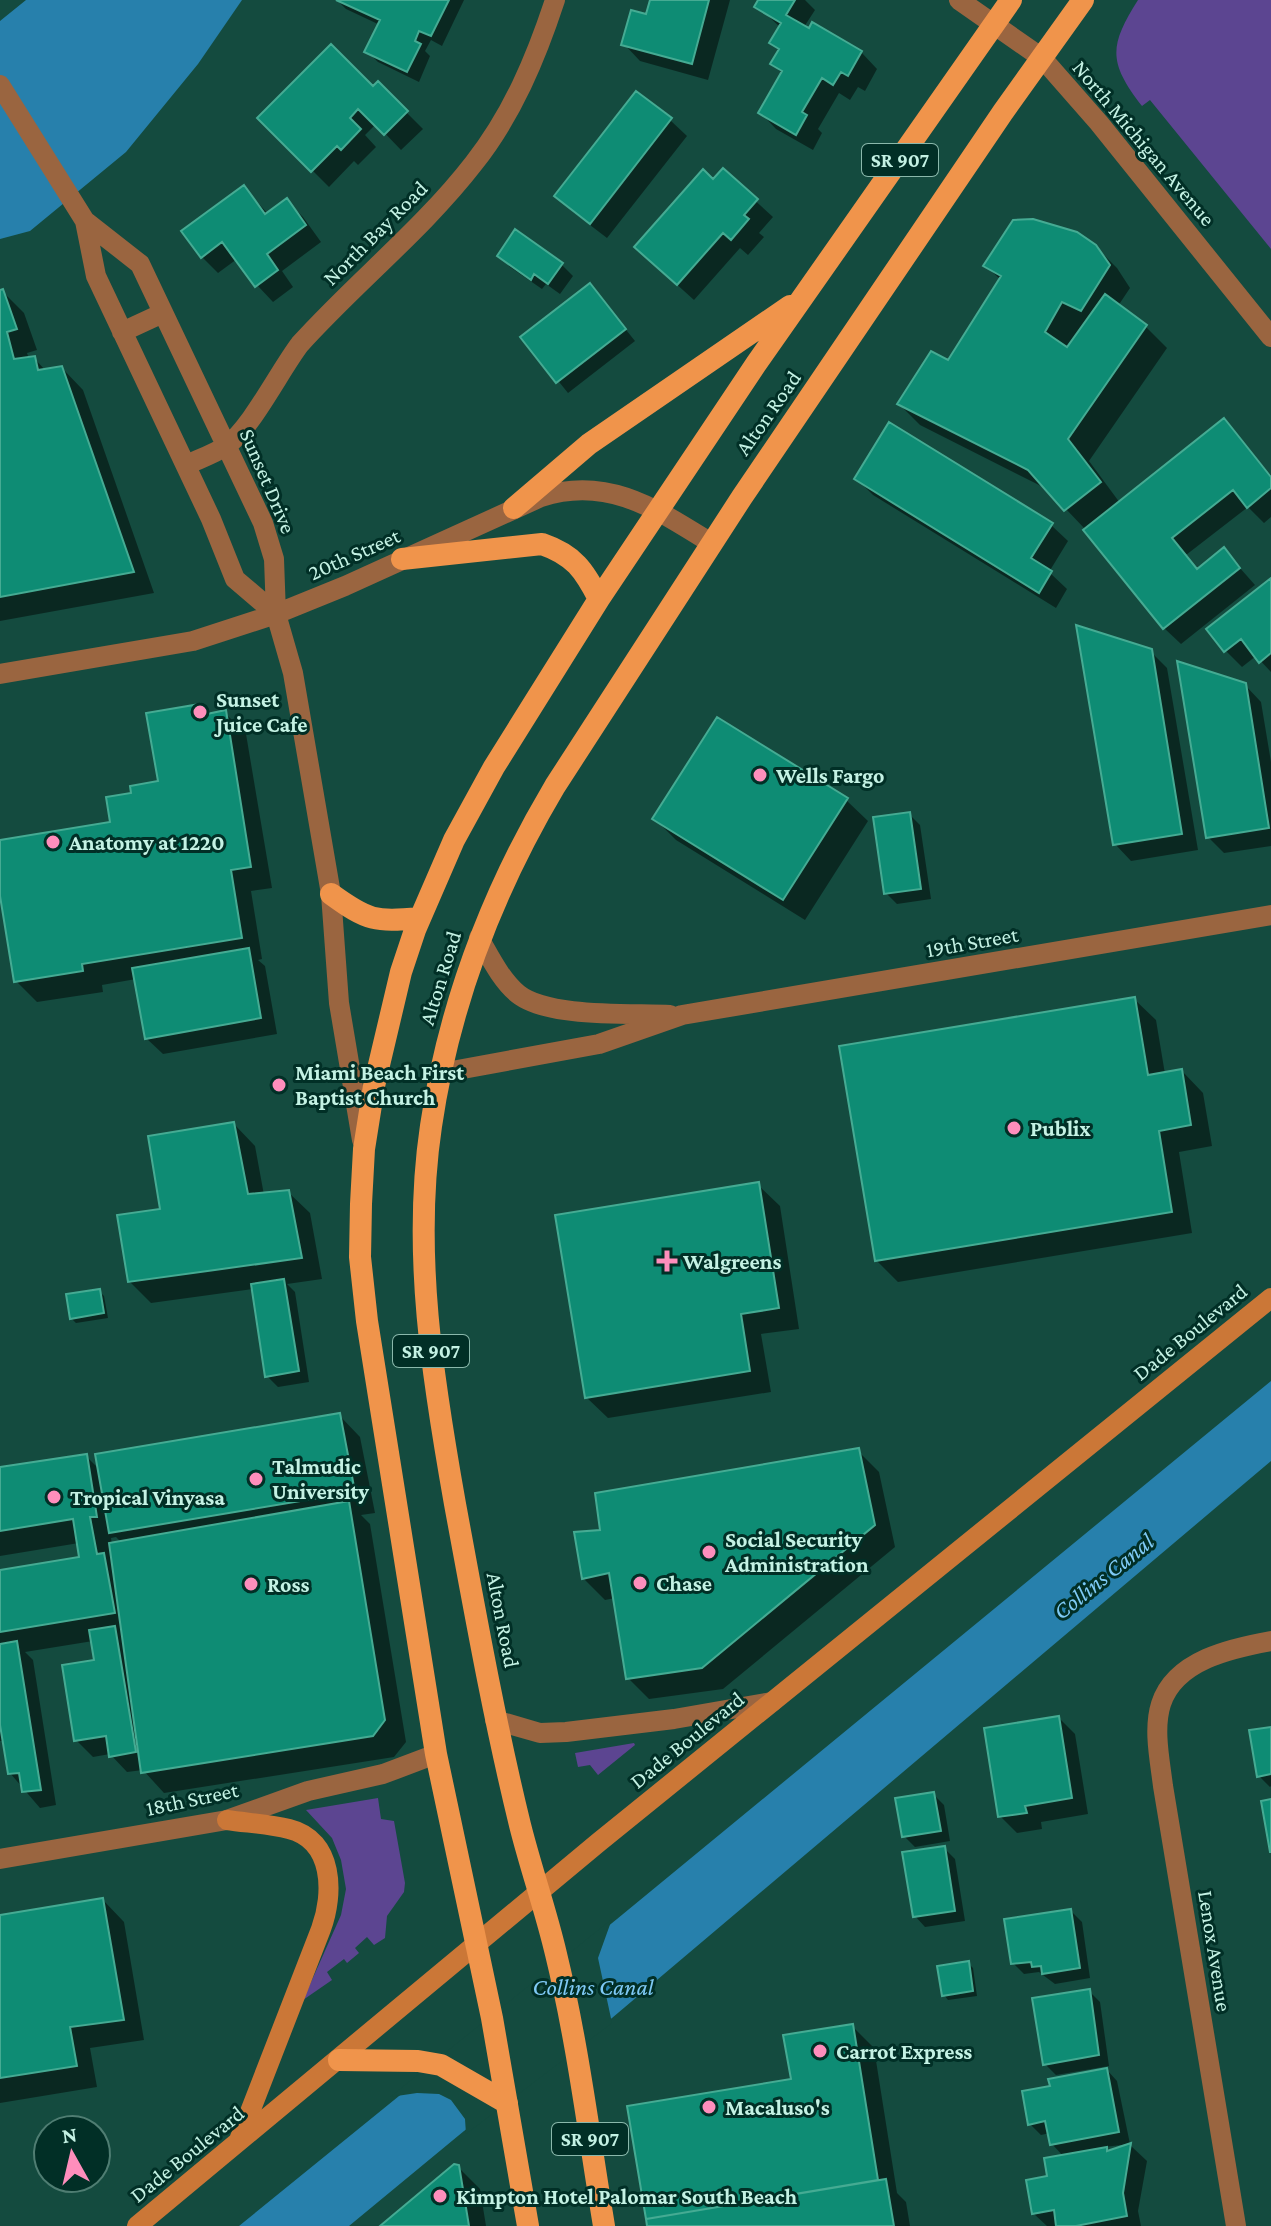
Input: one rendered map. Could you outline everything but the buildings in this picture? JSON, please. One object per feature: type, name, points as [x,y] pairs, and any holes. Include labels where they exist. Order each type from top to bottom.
[{"type":"highway","name":"Alton Road","points":[[528,2226],[490,2011],[436,1754],[367,1321],[360,1257],[364,1149],[387,1026],[420,918],[454,840],[481,790],[599,599],[756,364],[1011,0]]},
{"type":"highway","name":"Alton Road","points":[[604,2226],[557,1956],[521,1829],[495,1720],[449,1467],[426,1311],[426,1186],[431,1128],[441,1073],[460,993],[479,938],[500,887],[540,810],[711,543],[1083,0]]},
{"type":"highway","points":[[514,508],[589,444],[804,296]]},
{"type":"highway","points":[[402,559],[542,544],[578,563],[599,599]]},
{"type":"highway","points":[[331,894],[362,916],[376,920],[420,918]]},
{"type":"highway","points":[[339,2060],[418,2061],[441,2065],[507,2107]]},
{"type":"main road","name":"Dade Boulevard","points":[[137,2226],[772,1702],[1271,1298]]},
{"type":"main road","points":[[227,1820],[291,1829],[307,1838],[324,1861],[330,1893],[324,1919],[238,2143]]},
{"type":"street","name":"North Bay Road","points":[[186,465],[228,445],[259,407],[282,367],[300,344],[438,206],[475,163],[526,78],[555,0]]},
{"type":"street","name":"North Michigan Avenue","points":[[959,0],[1042,58],[1099,123],[1271,337]]},
{"type":"street","name":"Sunset Drive","points":[[0,85],[85,221],[140,264],[263,523],[274,559],[276,614],[293,673],[331,894],[339,1003],[364,1149]]},
{"type":"street","points":[[85,221],[96,276],[186,465],[235,579],[276,614]]},
{"type":"street","points":[[122,332],[163,313]]},
{"type":"street","name":"20th Street","points":[[0,674],[193,641],[276,614],[556,492],[583,488],[621,496],[658,512],[711,543]]},
{"type":"street","name":"19th Street","points":[[441,1073],[599,1044],[682,1015],[1271,915]]},
{"type":"street","name":"19th Street","points":[[479,938],[517,994],[536,1005],[556,1009],[682,1015]]},
{"type":"street","name":"Lenox Avenue","points":[[1236,2226],[1163,1786],[1158,1735],[1161,1705],[1171,1685],[1195,1664],[1242,1646],[1271,1641]]},
{"type":"street","points":[[495,1720],[540,1733],[566,1732],[674,1719],[772,1702]]},
{"type":"street","name":"18th Street","points":[[0,1859],[227,1820],[308,1791],[383,1774],[436,1754]]},
{"type":"shaded area","points":[[1138,0],[1271,0],[1271,249],[1150,100],[1142,106],[1123,77],[1116,54],[1118,42]]},
{"type":"shaded area","points":[[634,1743],[598,1775],[590,1765],[578,1767],[575,1753]]},
{"type":"shaded area","points":[[378,1798],[381,1819],[394,1821],[404,1892],[387,1916],[385,1938],[374,1945],[367,1937],[355,1948],[359,1953],[347,1963],[344,1959],[327,1972],[332,1980],[303,2000],[341,1915],[346,1889],[341,1860],[332,1838],[306,1810]]},
{"type":"water","points":[[26,0],[242,0],[198,64],[126,152],[30,231],[0,239],[0,21]]},
{"type":"water","name":"Collins Canal","points":[[1271,1381],[1271,1461],[612,2018],[464,2131],[349,2226],[239,2226],[617,1919]]},
{"type":"pier","points":[[612,1919],[598,1958],[612,2023],[466,2134],[465,2119],[451,2100],[439,2094],[390,2097]]},
{"type":"place","name":"Sunset Juice Cafe","points":[[200,712]]},
{"type":"place","name":"Wells Fargo","points":[[760,775]]},
{"type":"place","name":"Anatomy at 1220","points":[[53,842]]},
{"type":"place","name":"Miami Beach First Baptist Church","points":[[279,1085]]},
{"type":"place","name":"Publix","points":[[1014,1128]]},
{"type":"place","name":"Walgreens","points":[[667,1261]]},
{"type":"place","name":"Talmudic University","points":[[256,1479]]},
{"type":"place","name":"Tropical Vinyasa","points":[[54,1497]]},
{"type":"place","name":"Social Security Administration","points":[[709,1552]]},
{"type":"place","name":"Chase","points":[[640,1583]]},
{"type":"place","name":"Ross","points":[[251,1584]]},
{"type":"place","name":"Carrot Express","points":[[820,2051]]},
{"type":"place","name":"Macaluso's","points":[[709,2107]]},
{"type":"place","name":"Kimpton Hotel Palomar South Beach","points":[[440,2196]]}]
